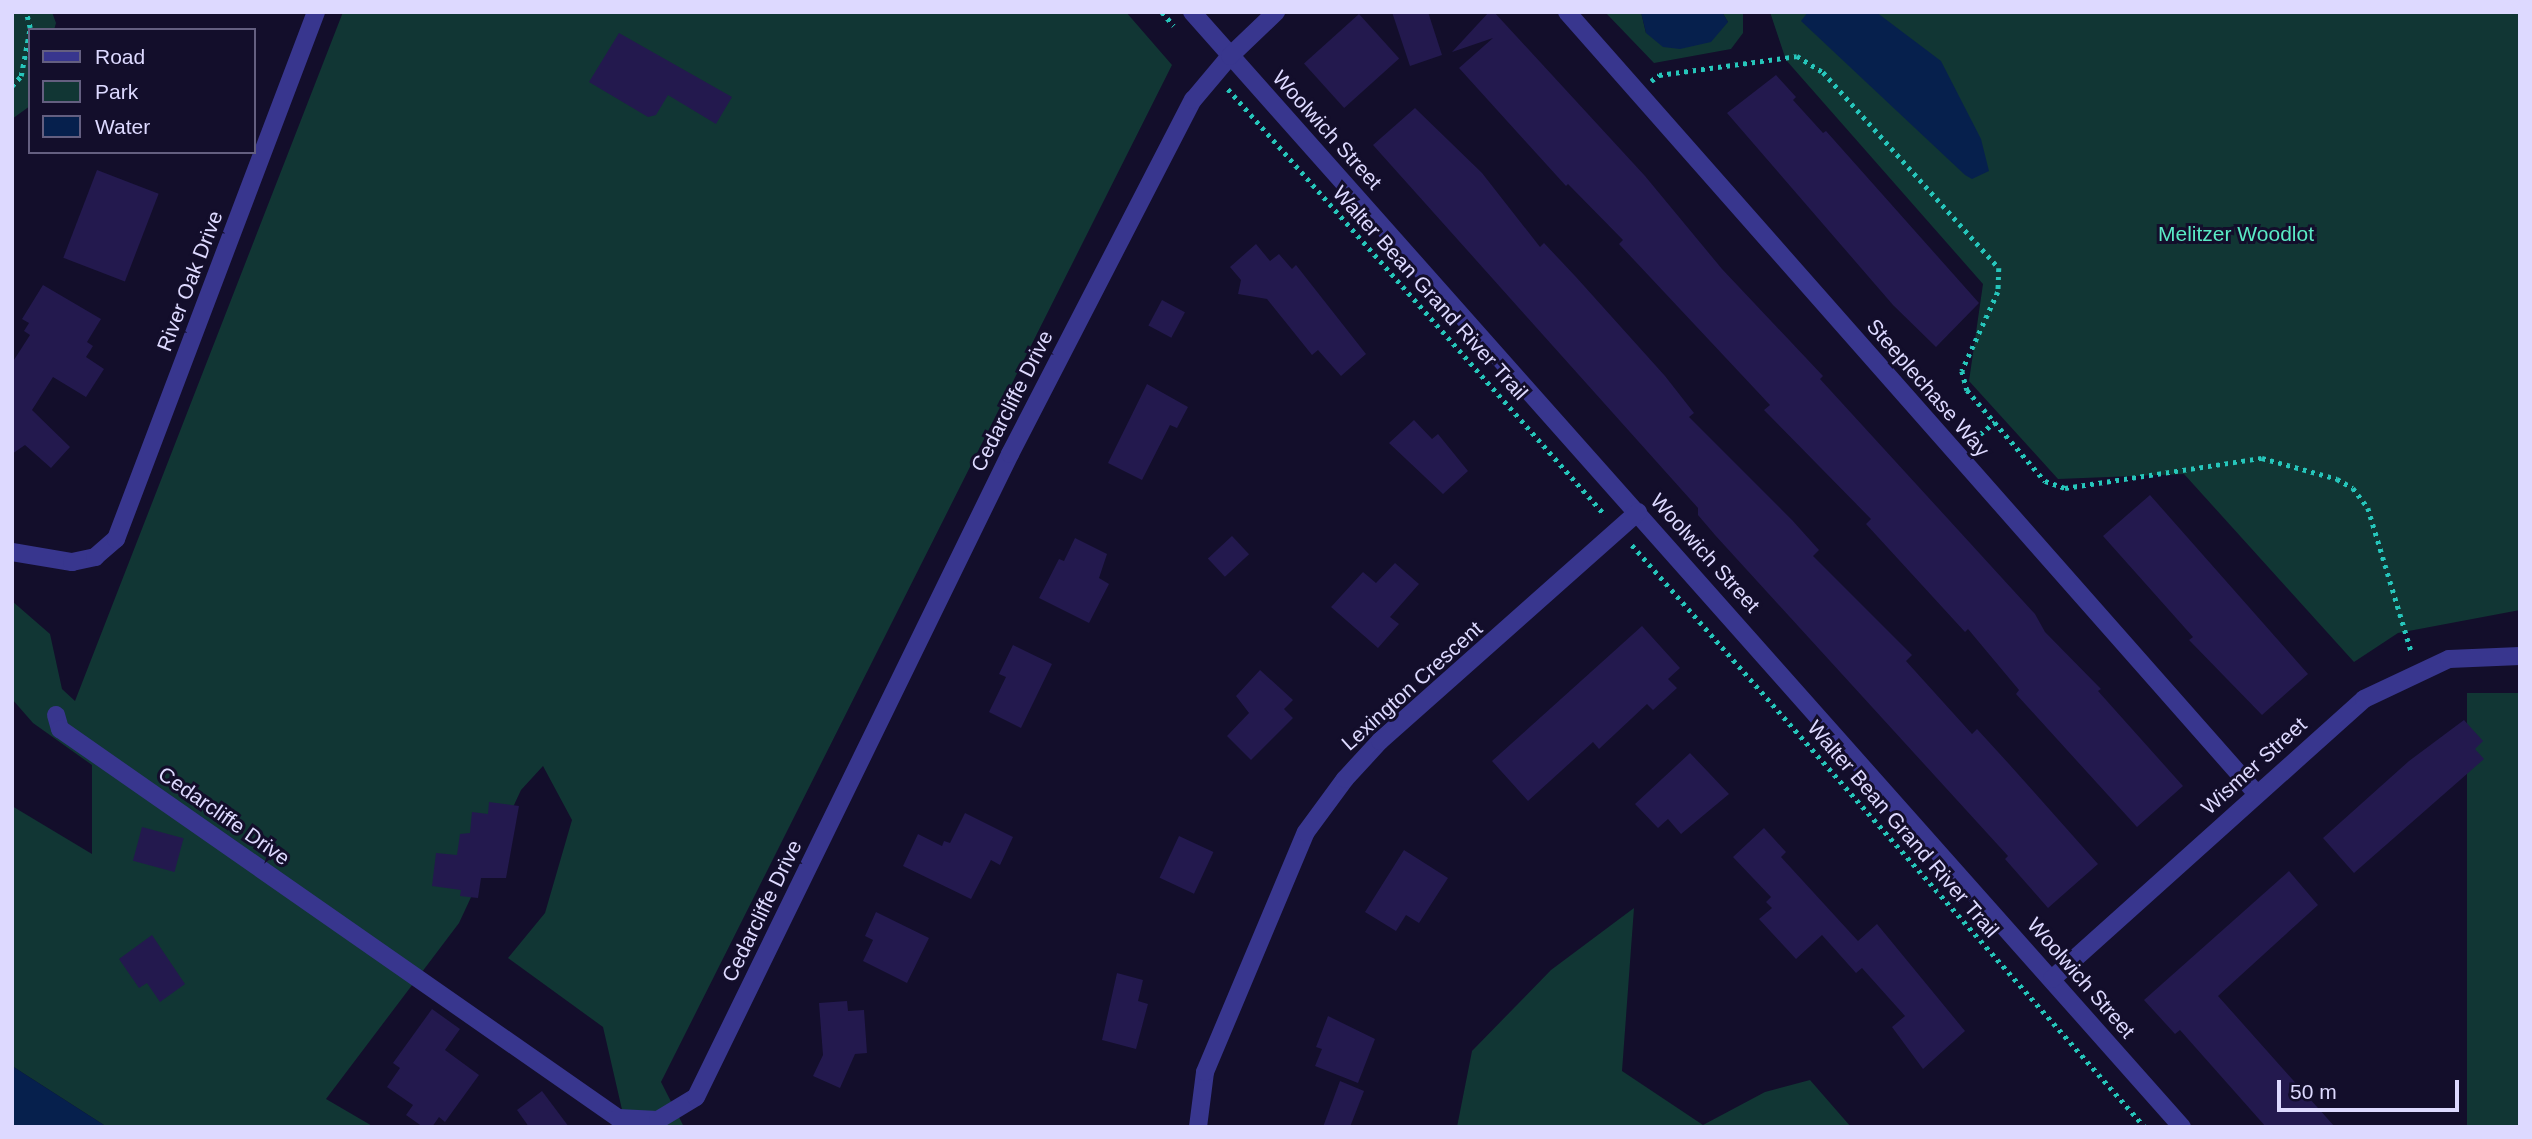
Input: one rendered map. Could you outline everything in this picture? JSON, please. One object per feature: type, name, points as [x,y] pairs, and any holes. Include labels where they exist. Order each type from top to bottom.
[{"type":"street","name":"River Oak Drive","points":[[12,552],[72,562],[95,557],[116,539],[316,12]]},
{"type":"street","name":"Woolwich Street","points":[[1192,12],[2182,1127]]},
{"type":"street","points":[[1230,56],[1276,12]]},
{"type":"street","name":"Steeplechase Way","points":[[1567,12],[2256,793]]},
{"type":"street","name":"Cedarcliffe Drive","points":[[56,715],[60,729],[618,1118],[658,1120],[696,1097],[1010,454],[1193,100],[1230,56]]},
{"type":"street","name":"Lexington Crescent","points":[[1198,1127],[1205,1072],[1306,832],[1345,779],[1380,741],[1639,513]]},
{"type":"street","name":"Wismer Street","points":[[2052,979],[2256,793],[2364,699],[2449,659],[2520,656]]},
{"type":"path","points":[[12,86],[21,76],[28,39]]},
{"type":"path","points":[[1636,92],[1660,75],[1797,56],[1823,72],[1999,268],[1998,292],[1962,372],[1967,390],[2045,481],[2065,488],[2262,458],[2337,479],[2353,488],[2368,508],[2418,674]]},
{"type":"path","name":"Walter Bean Grand River Trail","points":[[1235,97],[1601,510]]},
{"type":"path","points":[[1980,434],[1995,422]]},
{"type":"path","name":"Walter Bean Grand River Trail","points":[[1638,551],[2145,1127]]},
{"type":"green space","points":[[12,12],[52,12],[56,23],[55,28],[28,28],[28,107],[12,119]]},
{"type":"green space","points":[[343,12],[1126,12],[1172,65],[661,1082],[684,1127],[626,1127],[603,1027],[508,958],[545,913],[572,820],[543,766],[521,790],[459,923],[326,1099],[374,1127],[107,1127],[12,1066],[12,806],[92,854],[92,765],[33,723],[12,699],[12,601],[50,634],[62,689],[75,701]]},
{"type":"green space","points":[[1605,12],[1641,12],[1646,33],[1728,22],[1722,12],[1743,12],[1743,33],[1731,49],[1654,63]]},
{"type":"green space","name":"Melitzer Woodlot","points":[[1770,12],[2520,12],[2520,610],[2398,633],[2354,662],[2184,474],[2058,479],[1969,381],[1983,284],[1786,60]]},
{"type":"green space","points":[[2467,693],[2520,693],[2520,1127],[2467,1127]]},
{"type":"green space","points":[[1634,908],[1622,1071],[1703,1125],[1765,1092],[1810,1080],[1851,1127],[1457,1127],[1472,1051],[1551,970]]},
{"type":"water","points":[[1641,12],[1722,12],[1728,22],[1711,42],[1680,49],[1663,47],[1646,33]]},
{"type":"water","points":[[1808,12],[1876,12],[1941,61],[1981,139],[1989,171],[1972,179],[1965,175],[1801,21]]},
{"type":"water","points":[[12,1066],[107,1127],[12,1127]]},
{"type":"building","points":[[1392,12],[1428,12],[1442,55],[1410,66]]},
{"type":"building","points":[[1489,12],[1494,12],[1645,176],[1722,269],[1823,376],[1820,379],[2035,614],[2045,632],[2101,689],[2098,691],[2183,786],[2137,827],[2016,694],[2019,690],[1968,629],[1965,632],[1866,524],[1871,519],[1764,410],[1770,405],[1619,244],[1623,240],[1568,184],[1566,186],[1459,68],[1493,38],[1452,52]]},
{"type":"building","points":[[1359,14],[1399,59],[1344,108],[1304,64]]},
{"type":"building","points":[[619,33],[732,97],[716,124],[668,95],[656,115],[648,117],[589,82]]},
{"type":"building","points":[[1776,75],[1796,97],[1793,100],[1823,133],[1826,131],[1979,303],[1936,347],[1893,305],[1727,113]]},
{"type":"building","points":[[1415,108],[1482,173],[1540,247],[1544,243],[1665,376],[1694,413],[1689,417],[1792,520],[1819,550],[1813,556],[1912,655],[1906,661],[1972,734],[1977,729],[2098,864],[2048,908],[2005,859],[2008,856],[1715,535],[1698,515],[1698,508],[1373,145]]},
{"type":"building","points":[[97,170],[159,194],[125,281],[63,258]]},
{"type":"building","points":[[1256,244],[1270,261],[1279,254],[1292,269],[1296,265],[1366,354],[1341,376],[1318,350],[1312,355],[1267,299],[1238,294],[1241,280],[1230,267]]},
{"type":"building","points":[[43,285],[101,319],[87,342],[93,346],[86,357],[104,369],[86,397],[53,377],[32,410],[70,447],[51,468],[25,445],[12,454],[12,363],[30,335],[24,331],[29,323],[22,319]]},
{"type":"building","points":[[1162,300],[1185,312],[1171,338],[1148,326]]},
{"type":"building","points":[[1147,384],[1188,407],[1177,428],[1170,425],[1142,480],[1108,463]]},
{"type":"building","points":[[1414,420],[1432,439],[1438,434],[1468,471],[1443,494],[1389,443]]},
{"type":"building","points":[[2150,495],[2308,674],[2262,715],[2189,640],[2193,637],[2103,536]]},
{"type":"building","points":[[1232,536],[1249,554],[1225,577],[1208,559]]},
{"type":"building","points":[[1075,538],[1107,554],[1099,578],[1109,584],[1089,623],[1039,598],[1059,559],[1064,561]]},
{"type":"building","points":[[1395,563],[1419,584],[1390,617],[1399,624],[1378,648],[1331,607],[1363,572],[1376,583]]},
{"type":"building","points":[[1642,626],[1680,668],[1668,679],[1677,688],[1653,710],[1647,704],[1599,749],[1593,742],[1528,801],[1492,761]]},
{"type":"building","points":[[1013,645],[1052,664],[1021,728],[989,712],[1006,677],[999,674]]},
{"type":"building","points":[[1260,670],[1293,700],[1284,709],[1293,718],[1251,760],[1227,736],[1249,713],[1236,696]]},
{"type":"building","points":[[2464,720],[2483,741],[2475,749],[2484,759],[2354,873],[2323,838],[2409,761]]},
{"type":"building","points":[[1690,753],[1729,794],[1681,834],[1668,819],[1658,828],[1635,804]]},
{"type":"building","points":[[489,802],[519,806],[506,878],[481,878],[478,898],[460,896],[461,890],[432,886],[436,853],[457,855],[460,834],[470,833],[472,812],[488,814]]},
{"type":"building","points":[[965,813],[1013,837],[1000,865],[991,860],[971,899],[903,866],[918,834],[942,846],[944,841],[950,843]]},
{"type":"building","points":[[142,827],[184,838],[174,872],[133,861]]},
{"type":"building","points":[[1764,828],[1786,852],[1781,857],[1858,941],[1877,924],[1965,1031],[1923,1069],[1892,1027],[1905,1016],[1862,968],[1856,973],[1822,935],[1796,959],[1759,919],[1772,908],[1766,902],[1771,897],[1733,857]]},
{"type":"building","points":[[1179,836],[1213,852],[1194,894],[1160,878]]},
{"type":"building","points":[[1404,850],[1448,878],[1419,923],[1406,915],[1396,931],[1365,912]]},
{"type":"building","points":[[2289,871],[2318,905],[2218,996],[2335,1127],[2266,1127],[2180,1030],[2175,1034],[2144,1000]]},
{"type":"building","points":[[876,912],[929,938],[907,983],[863,961],[873,940],[865,936]]},
{"type":"building","points":[[152,935],[185,984],[160,1002],[147,983],[139,988],[119,959]]},
{"type":"building","points":[[1117,973],[1143,980],[1138,1001],[1148,1004],[1136,1049],[1102,1040]]},
{"type":"building","points":[[847,1001],[848,1011],[864,1010],[867,1053],[855,1054],[840,1088],[813,1076],[823,1055],[819,1003]]},
{"type":"building","points":[[432,1009],[460,1029],[445,1050],[479,1075],[445,1122],[439,1117],[432,1127],[423,1127],[406,1115],[413,1105],[387,1087],[400,1068],[393,1063]]},
{"type":"building","points":[[1328,1016],[1375,1039],[1358,1083],[1315,1066],[1322,1049],[1316,1047]]},
{"type":"building","points":[[1340,1081],[1364,1091],[1350,1127],[1323,1127]]},
{"type":"building","points":[[542,1091],[569,1127],[529,1127],[517,1110]]}]
